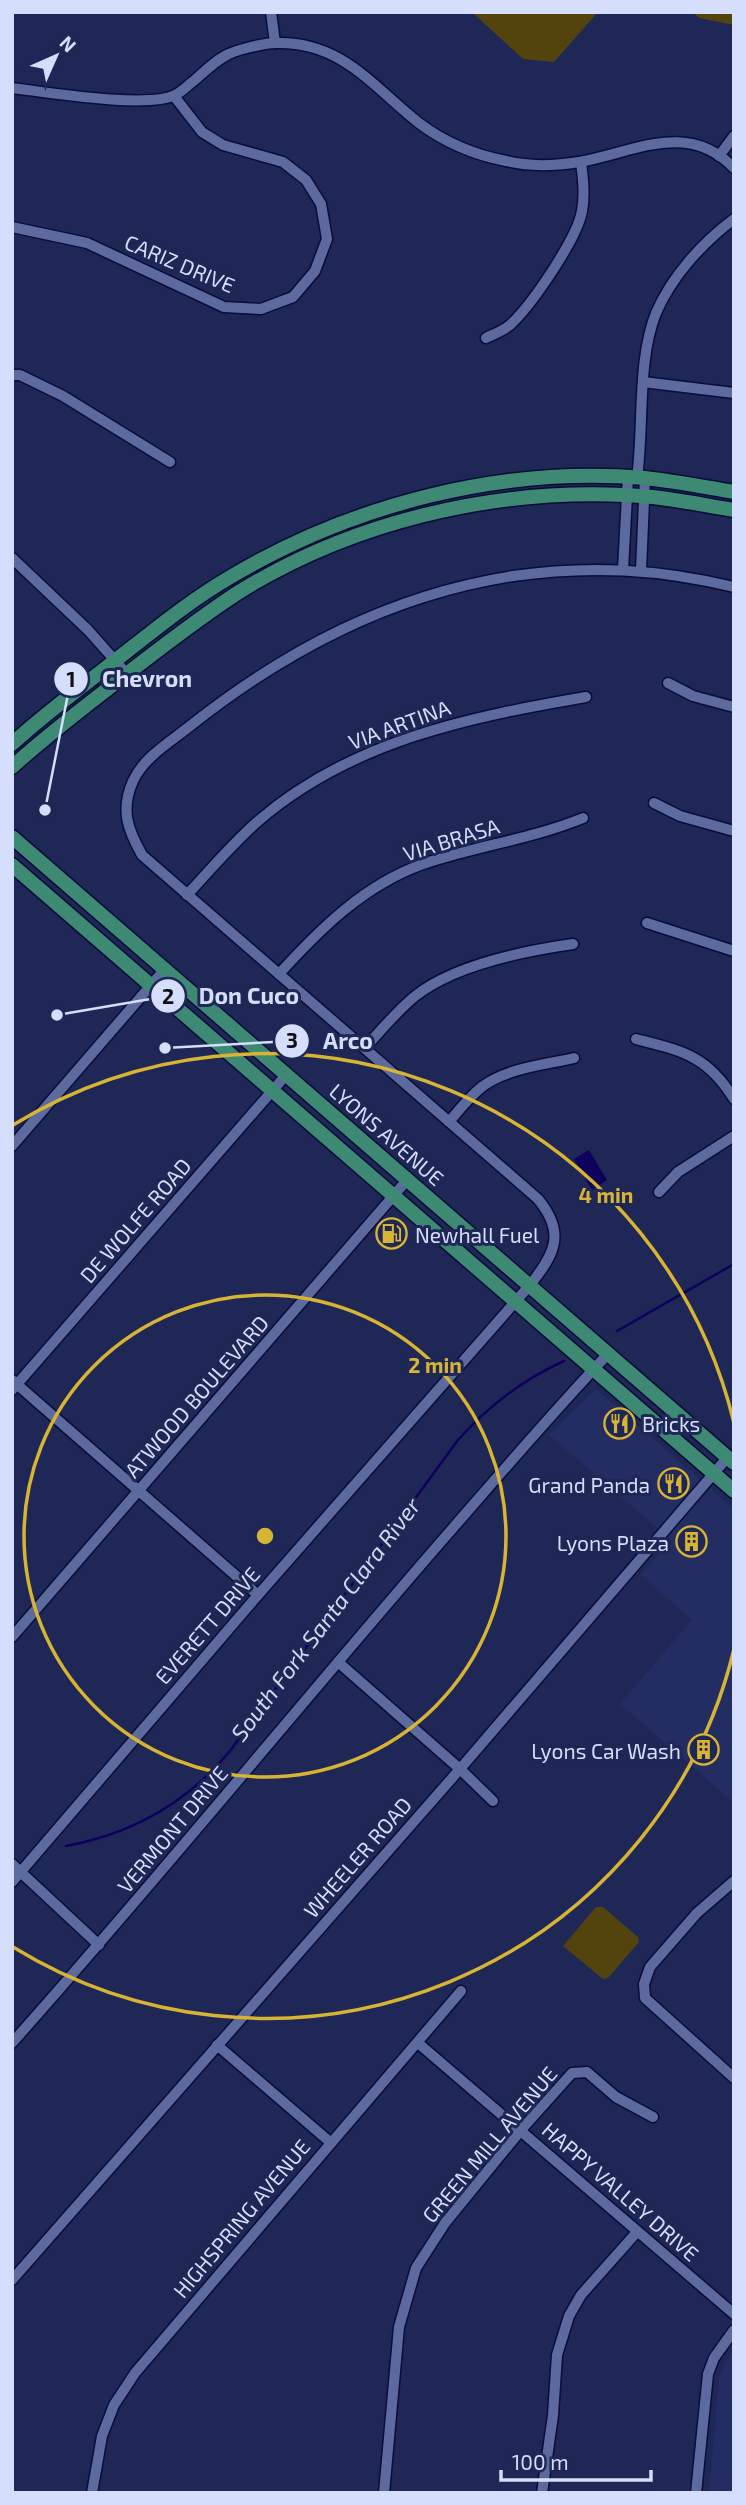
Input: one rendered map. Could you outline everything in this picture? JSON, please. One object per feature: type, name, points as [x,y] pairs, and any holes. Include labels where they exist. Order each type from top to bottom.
[{"type":"main road","points":[[12,744],[116,660],[231,576],[319,532],[364,515],[478,486],[569,477],[637,478],[734,492]]},
{"type":"main road","points":[[12,767],[184,629],[239,592],[306,557],[357,535],[407,520],[480,504],[529,497],[627,495],[734,510]]},
{"type":"main road","name":"LYONS AVENUE","points":[[12,837],[731,1460]]},
{"type":"main road","name":"LYONS AVENUE","points":[[12,865],[734,1491]]},
{"type":"main road","points":[[75,918],[90,917],[118,941],[146,952]]},
{"type":"street","points":[[271,12],[275,43]]},
{"type":"street","points":[[12,88],[106,99],[143,100],[174,96],[226,54],[275,43],[307,46],[337,55],[355,67],[421,124],[454,144],[476,153],[517,164],[544,166],[581,162],[651,143],[671,141],[704,147],[734,168]]},
{"type":"street","name":"CARIZ DRIVE","points":[[12,227],[87,243],[224,307],[261,309],[293,297],[315,271],[327,239],[321,204],[306,180],[283,162],[223,145],[202,132],[174,96]]},
{"type":"street","points":[[719,156],[734,136]]},
{"type":"street","points":[[486,338],[507,328],[522,313],[567,246],[582,213],[584,191],[581,162]]},
{"type":"street","points":[[641,570],[645,497],[637,478],[643,382],[656,315],[671,285],[694,255],[734,219]]},
{"type":"street","points":[[12,374],[20,375],[62,396],[170,462]]},
{"type":"street","points":[[643,382],[734,393]]},
{"type":"street","points":[[637,478],[627,495],[622,570],[704,579],[734,587]]},
{"type":"street","points":[[12,558],[127,674]]},
{"type":"street","name":"EVERETT DRIVE","points":[[12,1882],[16,1868],[516,1301],[547,1263],[554,1245],[554,1227],[538,1199],[142,855],[128,831],[126,805],[133,780],[149,759],[225,698],[282,660],[345,626],[430,594],[513,576],[579,570],[622,570]]},
{"type":"street","points":[[668,683],[692,696],[734,707]]},
{"type":"street","name":"VIA ARTINA","points":[[187,895],[258,821],[292,795],[336,768],[388,744],[447,725],[586,697]]},
{"type":"street","points":[[654,803],[680,816],[734,831]]},
{"type":"street","name":"VIA BRASA","points":[[279,974],[334,917],[378,885],[422,865],[583,818]]},
{"type":"street","points":[[647,923],[734,951]]},
{"type":"street","points":[[365,1048],[416,995],[442,979],[482,964],[573,944]]},
{"type":"street","points":[[12,1146],[165,969]]},
{"type":"street","points":[[636,1039],[687,1053],[705,1064],[722,1079],[734,1099]]},
{"type":"street","points":[[449,1122],[465,1102],[485,1085],[517,1071],[573,1058]]},
{"type":"street","name":"DE WOLFE ROAD","points":[[14,1385],[286,1075]]},
{"type":"street","points":[[659,1192],[678,1172],[734,1136]]},
{"type":"street","name":"ATWOOD BOULEVARD","points":[[12,1637],[408,1179]]},
{"type":"street","name":"VERMONT DRIVE","points":[[12,2043],[99,1945],[338,1662],[608,1354]]},
{"type":"street","points":[[14,1385],[258,1595]]},
{"type":"street","name":"WHEELER ROAD","points":[[12,2280],[460,1769],[714,1474],[731,1460]]},
{"type":"street","points":[[338,1662],[493,1801]]},
{"type":"street","points":[[16,1868],[99,1945]]},
{"type":"street","points":[[734,1881],[697,1913],[650,1967],[644,1984],[645,1998],[734,2078]]},
{"type":"street","name":"HIGHSPRING AVENUE","points":[[92,2493],[102,2436],[114,2405],[135,2373],[461,1990]]},
{"type":"street","name":"HAPPY VALLEY DRIVE","points":[[418,2043],[734,2314]]},
{"type":"street","points":[[217,2045],[330,2142]]},
{"type":"street","name":"GREEN MILL AVENUE","points":[[384,2493],[399,2328],[416,2268],[445,2223],[572,2073],[587,2072],[616,2097],[653,2118]]},
{"type":"street","points":[[542,2493],[553,2415],[557,2355],[569,2316],[580,2295],[637,2232]]},
{"type":"street","points":[[696,2493],[708,2374],[718,2351],[734,2330]]},
{"type":"shaded area","points":[[475,12],[598,12],[554,62],[523,59],[475,15]]},
{"type":"shaded area","points":[[693,12],[734,12],[734,25],[699,18]]},
{"type":"shaded area","points":[[589,1150],[607,1180],[592,1190],[574,1159]]},
{"type":"shaded area","points":[[596,1389],[734,1509],[734,1803],[620,1704],[692,1620],[641,1575],[671,1540],[549,1435]]},
{"type":"shaded area","points":[[596,1907],[603,1907],[638,1937],[639,1942],[608,1978],[603,1979],[563,1946]]},
{"type":"shaded area","points":[[734,2351],[734,2493],[709,2493],[719,2379],[725,2362]]},
{"type":"waterway","name":"South Fork Santa Clara River","points":[[617,1331],[734,1264]]},
{"type":"waterway","name":"South Fork Santa Clara River","points":[[66,1846],[113,1833],[157,1814],[177,1801],[213,1770],[230,1751],[458,1440],[507,1394],[564,1361]]},
{"type":"place","name":"Chevron","points":[[45,810]]},
{"type":"place","name":"Don Cuco","points":[[57,1015]]},
{"type":"place","name":"Arco","points":[[165,1048]]},
{"type":"place","name":"Newhall Fuel","points":[[392,1234]]},
{"type":"place","name":"Bricks","points":[[619,1423]]},
{"type":"place","name":"Grand Panda","points":[[673,1484]]},
{"type":"place","name":"Lyons Plaza","points":[[692,1542]]},
{"type":"place","name":"Lyons Car Wash","points":[[704,1750]]}]
